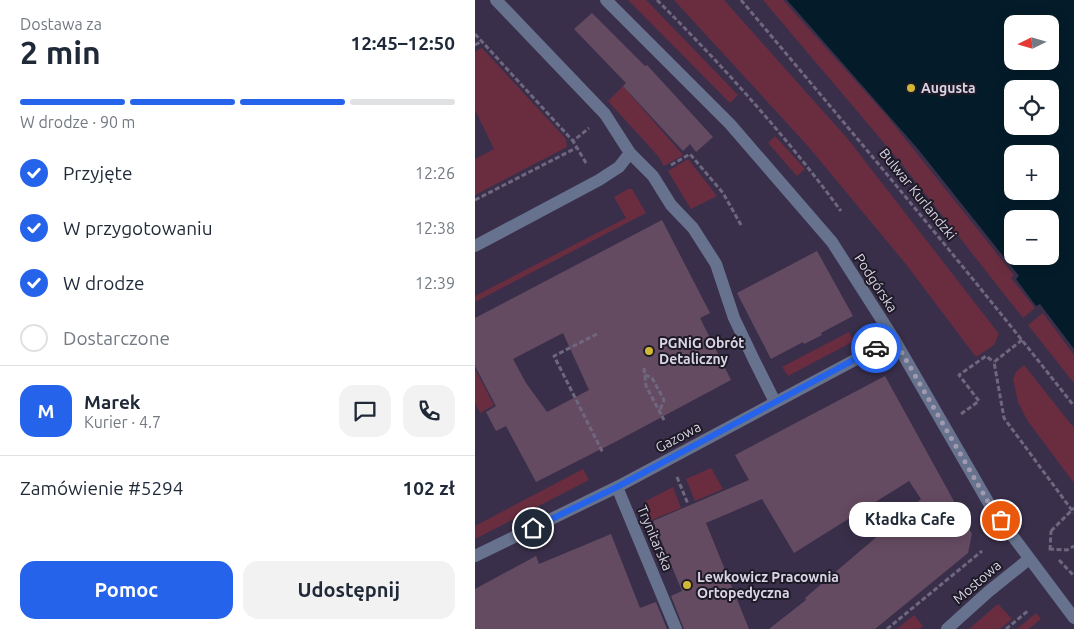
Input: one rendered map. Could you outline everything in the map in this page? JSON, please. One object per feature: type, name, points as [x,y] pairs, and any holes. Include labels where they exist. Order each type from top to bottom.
[{"type":"street","points":[[496,0],[605,114],[630,153],[653,176],[671,205],[693,228],[716,264],[734,318],[775,402]]},
{"type":"street","name":"Podgórska","points":[[606,0],[730,124],[832,242],[894,339],[991,507],[1074,618]]},
{"type":"street","points":[[475,246],[599,180],[619,167],[630,153]]},
{"type":"street","name":"Gazowa","points":[[475,556],[617,487],[894,339]]},
{"type":"street","name":"Trynitarska","points":[[617,487],[676,629]]},
{"type":"street","name":"Mostowa","points":[[947,629],[988,592],[1029,559]]},
{"type":"path","points":[[657,0],[776,128],[841,211]]},
{"type":"path","name":"Bulwar Kurlandzki","points":[[741,0],[858,138],[1074,406]]},
{"type":"path","points":[[475,34],[573,141],[589,168]]},
{"type":"path","points":[[475,44],[482,41]]},
{"type":"path","points":[[573,141],[593,125]]},
{"type":"path","points":[[475,200],[576,148]]},
{"type":"path","points":[[653,176],[690,154],[723,193],[741,225]]},
{"type":"path","points":[[597,334],[554,356],[603,453]]},
{"type":"path","points":[[993,362],[1022,340]]},
{"type":"path","points":[[961,414],[979,401],[959,375],[986,356],[993,362],[1004,418],[1074,514]]},
{"type":"path","points":[[644,368],[646,386],[664,420]]},
{"type":"path","points":[[645,375],[652,378],[664,400],[660,411]]},
{"type":"path","points":[[675,473],[688,504]]},
{"type":"path","points":[[1049,548],[1051,531],[1074,508]]},
{"type":"path","points":[[1041,552],[1049,548],[1067,550],[1074,546]]},
{"type":"path","points":[[887,629],[982,551]]},
{"type":"path","points":[[1006,629],[1029,610]]},
{"type":"shaded area","points":[[628,0],[646,0],[738,95],[730,103]]},
{"type":"shaded area","points":[[674,0],[724,0],[847,138],[999,334],[994,345],[976,357],[905,263],[807,145]]},
{"type":"shaded area","points":[[763,0],[783,0],[886,115],[1004,262],[1004,265],[1014,275],[1011,278],[1035,308],[1023,318],[901,163]]},
{"type":"shaded area","points":[[482,48],[566,139],[567,147],[475,195],[475,159],[494,149],[475,110],[475,52]]},
{"type":"shaded area","points":[[623,86],[683,155],[664,166],[658,156],[608,101]]},
{"type":"shaded area","points":[[775,136],[805,169],[797,176],[768,143]]},
{"type":"shaded area","points":[[688,159],[717,196],[691,209],[668,171]]},
{"type":"shaded area","points":[[628,189],[632,189],[646,213],[475,302],[475,296],[626,218],[614,197]]},
{"type":"shaded area","points":[[1043,313],[1074,355],[1074,383],[1028,325]]},
{"type":"shaded area","points":[[849,332],[854,341],[788,376],[782,367]]},
{"type":"shaded area","points":[[1024,365],[1074,428],[1074,483],[1027,420],[1018,402],[1013,379],[1016,372]]},
{"type":"shaded area","points":[[475,369],[494,405],[480,413],[475,403]]},
{"type":"shaded area","points":[[711,468],[723,489],[695,501],[686,479]]},
{"type":"shaded area","points":[[583,469],[589,480],[475,539],[475,526]]},
{"type":"shaded area","points":[[673,487],[681,508],[652,520],[661,541],[659,542],[643,506],[646,501]]},
{"type":"shaded area","points":[[998,604],[1012,619],[1000,629],[969,629]]},
{"type":"shaded area","points":[[1036,613],[1041,619],[1029,629],[1017,629]]},
{"type":"shaded area","points":[[914,615],[923,626],[919,629],[897,629]]},
{"type":"water","points":[[787,0],[1074,0],[1074,349],[1040,304],[1036,306],[1016,279],[1019,276],[1010,265],[1059,265],[1059,210],[1004,210],[1004,257],[918,149]]},
{"type":"building","points":[[592,13],[645,66],[647,65],[713,137],[696,152],[690,144],[683,151],[623,86],[626,83],[574,29]]},
{"type":"building","points":[[662,220],[710,313],[700,318],[731,380],[536,482],[506,426],[496,431],[486,412],[496,406],[475,366],[475,318]],"holes":[[[563,333],[589,390],[547,412],[526,383],[513,359]]]},
{"type":"building","points":[[817,251],[853,316],[821,333],[822,335],[804,344],[803,342],[771,359],[737,293]]},
{"type":"building","points":[[885,376],[972,534],[968,553],[875,629],[769,629],[806,600],[805,598],[921,499],[909,481],[794,553],[762,499],[706,523],[749,629],[684,629],[671,596],[682,591],[653,521],[749,480],[735,455]]},
{"type":"building","points":[[611,534],[640,608],[656,602],[667,629],[475,629],[475,589],[536,556],[539,564]]},
{"type":"way so far","points":[[876,348],[894,339],[991,507],[1001,520]]},
{"type":"place","name":"Augusta","points":[[911,88]]},
{"type":"place","name":"PGNiG Obrót Detaliczny","points":[[649,351]]},
{"type":"place","name":"Kładka Cafe","points":[[1001,520]]},
{"type":"place","name":"Lewkowicz Pracownia Ortopedyczna","points":[[687,585]]},
{"type":"route","points":[[533,528],[617,487],[876,348]]}]
